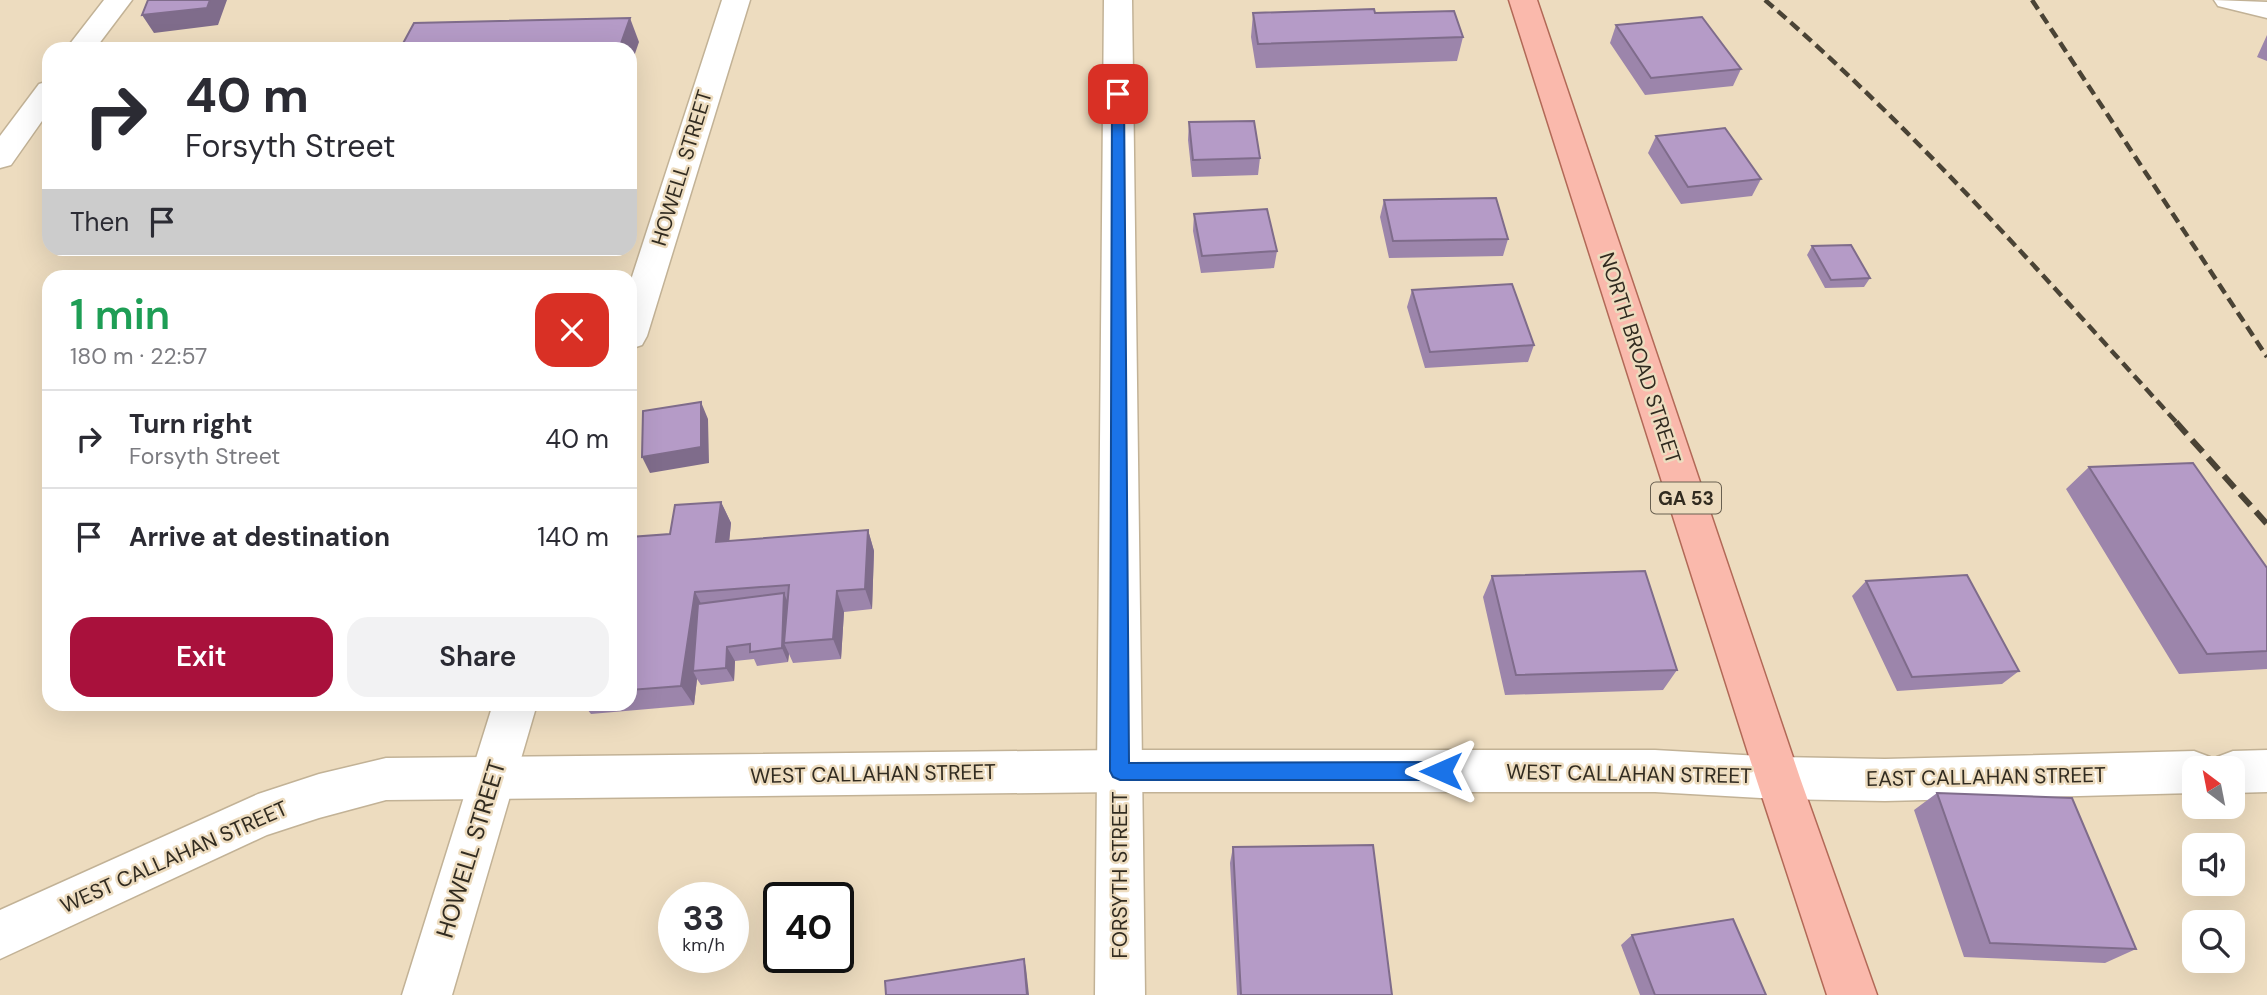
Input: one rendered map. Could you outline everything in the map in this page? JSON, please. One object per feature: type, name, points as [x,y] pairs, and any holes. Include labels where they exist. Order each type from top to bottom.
[{"type":"main road","name":"NORTH BROAD STREET","points":[[1523,0],[1778,778],[1852,995]]},
{"type":"street","points":[[85,42],[118,0]]},
{"type":"street","name":"HOWELL STREET","points":[[637,314],[736,0]]},
{"type":"street","name":"FORSYTH STREET","points":[[1118,0],[1120,995]]},
{"type":"street","points":[[2228,0],[2267,10]]},
{"type":"street","points":[[0,158],[42,100]]},
{"type":"street","name":"HOWELL STREET","points":[[426,995],[513,711]]},
{"type":"street","name":"WEST CALLAHAN STREET","points":[[0,934],[258,816],[319,796],[386,779],[1120,771],[1655,771],[1778,778]]},
{"type":"street","points":[[2245,772],[2267,771]]},
{"type":"street","name":"EAST CALLAHAN STREET","points":[[1778,778],[1885,780],[2182,772]]},
{"type":"building","points":[[148,0],[210,0],[207,8],[142,15]]},
{"type":"building","points":[[1374,9],[1375,13],[1454,11],[1463,37],[1258,44],[1253,13]]},
{"type":"building","points":[[1702,17],[1741,69],[1651,78],[1616,25]]},
{"type":"building","points":[[630,18],[621,42],[404,42],[414,23]]},
{"type":"building","points":[[1254,121],[1260,158],[1193,160],[1189,122]]},
{"type":"building","points":[[1725,128],[1761,179],[1688,187],[1656,136]]},
{"type":"building","points":[[1496,198],[1508,239],[1393,241],[1384,200]]},
{"type":"building","points":[[1267,209],[1277,251],[1202,256],[1194,214]]},
{"type":"building","points":[[1851,245],[1870,278],[1831,280],[1812,246]]},
{"type":"building","points":[[1512,284],[1534,345],[1430,352],[1412,290]]},
{"type":"building","points":[[701,402],[701,447],[642,457],[643,411]]},
{"type":"building","points":[[2193,463],[2267,568],[2267,651],[2207,654],[2089,467]]},
{"type":"building","points":[[721,502],[716,542],[868,530],[865,589],[837,591],[833,639],[784,643],[789,585],[695,592],[681,686],[637,689],[637,536],[670,534],[675,505]]},
{"type":"building","points":[[1645,571],[1677,670],[1516,675],[1492,576]]},
{"type":"building","points":[[1967,575],[2019,671],[1912,677],[1866,581]]},
{"type":"building","points":[[784,593],[782,648],[750,652],[750,644],[727,647],[726,668],[693,671],[698,604]]},
{"type":"building","points":[[1937,793],[2072,798],[2136,949],[1990,943]]},
{"type":"building","points":[[1373,845],[1392,995],[1241,995],[1233,847]]},
{"type":"building","points":[[1733,919],[1766,995],[1655,995],[1632,935]]},
{"type":"building","points":[[1024,959],[1027,995],[886,995],[885,981]]},
{"type":"railway","points":[[1765,0],[1927,152],[2178,424]]},
{"type":"railway","points":[[2032,0],[2267,357]]},
{"type":"railway","points":[[2176,422],[2267,524]]},
{"type":"route","points":[[1118,94],[1120,771],[1441,771]]}]
